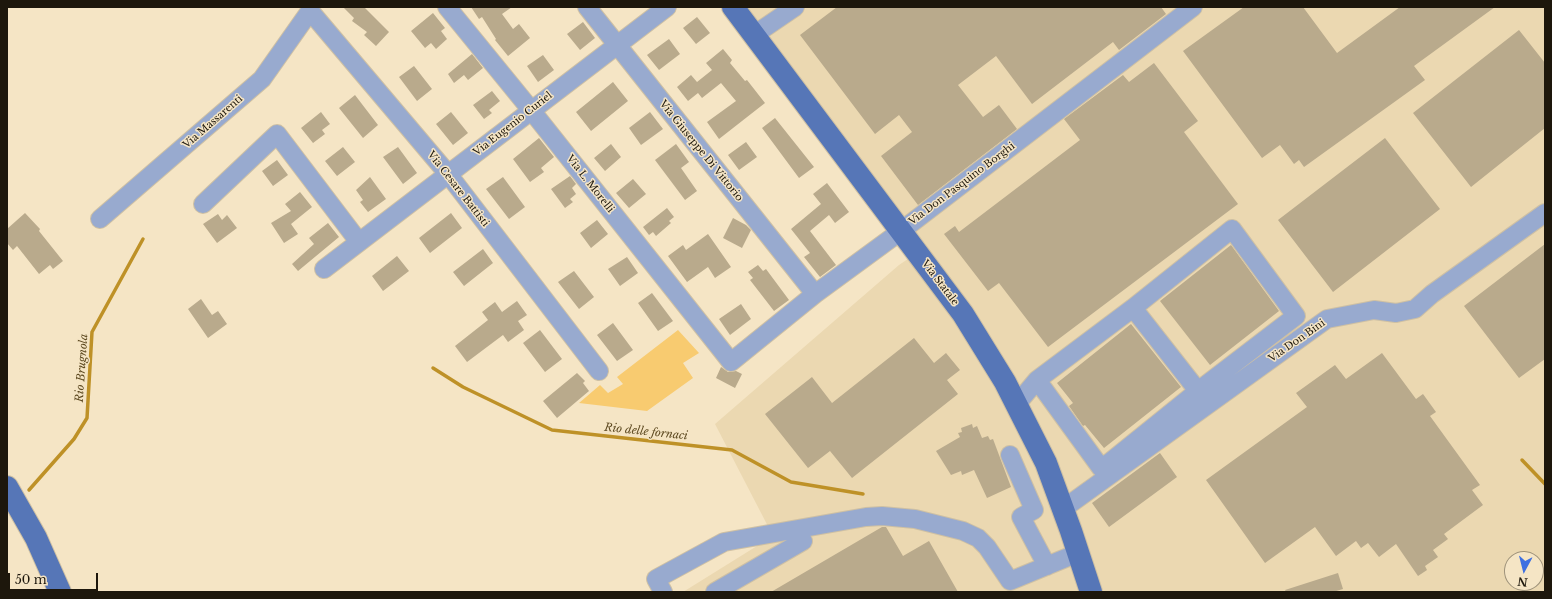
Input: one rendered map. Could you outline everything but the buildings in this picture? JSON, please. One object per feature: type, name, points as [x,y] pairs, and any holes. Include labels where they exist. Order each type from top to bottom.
[{"type":"main road","name":"Via Statale","points":[[733,7],[963,314],[1005,382],[1046,463],[1063,508],[1090,592]]},
{"type":"main road","points":[[7,487],[36,538],[60,592]]},
{"type":"street","name":"Via L. Morelli","points":[[447,7],[531,110],[731,362]]},
{"type":"street","name":"Via Giuseppe Di Vittorio","points":[[587,7],[816,294]]},
{"type":"street","name":"Via Eugenio Curiel","points":[[324,269],[616,44],[667,7]]},
{"type":"street","points":[[754,35],[795,7]]},
{"type":"street","name":"Via Don Pasquino Borghi","points":[[731,362],[816,294],[901,231],[1193,7]]},
{"type":"street","name":"Via Cesare Battisti","points":[[310,11],[448,174],[599,372]]},
{"type":"street","name":"Via Massarenti","points":[[100,218],[262,79],[310,11]]},
{"type":"street","points":[[203,204],[277,134],[359,242]]},
{"type":"street","name":"Via Don Bini","points":[[1063,508],[1112,467],[1327,319],[1374,310],[1396,313],[1415,309],[1432,294],[1545,213]]},
{"type":"street","points":[[1016,405],[1037,380],[1133,308],[1232,230],[1296,316],[1198,391],[1112,467],[1101,468],[1037,380]]},
{"type":"street","points":[[1133,308],[1198,391]]},
{"type":"street","points":[[1010,455],[1034,510],[1021,517],[1047,566]]},
{"type":"street","points":[[663,592],[656,579],[724,542],[882,516],[915,519],[941,524],[978,538],[987,547],[1009,586],[1047,566],[1078,553]]},
{"type":"street","points":[[715,592],[803,541],[797,530]]},
{"type":"shaded area","points":[[737,7],[1545,7],[1545,592],[683,592],[773,536],[715,424],[899,265],[927,246]]},
{"type":"shaded area","points":[[678,330],[699,353],[683,363],[693,378],[647,411],[579,403],[600,385],[608,393],[623,384],[617,377]]},
{"type":"waterway","name":"Rio Brugnola","points":[[29,490],[74,439],[87,418],[92,332],[143,239]]},
{"type":"waterway","name":"Rio delle fornaci","points":[[433,368],[463,387],[552,430],[732,450],[791,482],[863,494]]},
{"type":"waterway","name":"Rio delle fornaci","points":[[1522,460],[1545,484]]}]
